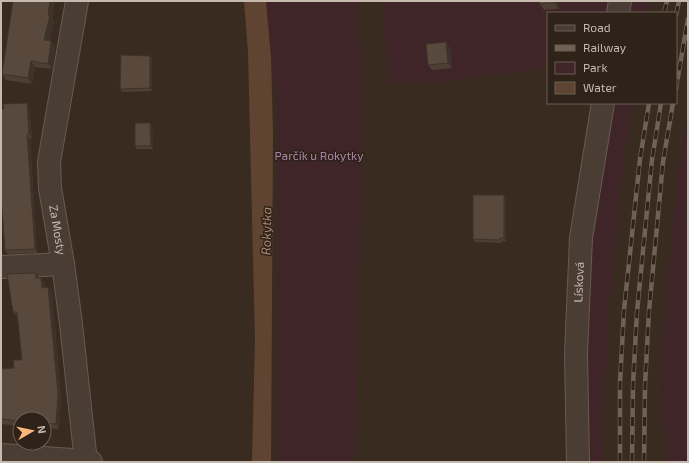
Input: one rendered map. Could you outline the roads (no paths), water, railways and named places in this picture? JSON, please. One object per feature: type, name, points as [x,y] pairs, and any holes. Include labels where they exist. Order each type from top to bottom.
[{"type":"street","name":"Za Mosty","points":[[77,1],[49,162],[50,188],[63,264],[88,462]]},
{"type":"street","points":[[618,12],[620,1]]},
{"type":"street","name":"Lísková","points":[[578,462],[576,354],[581,238],[603,104]]},
{"type":"street","points":[[1,267],[63,264]]},
{"type":"street","points":[[1,455],[88,462]]},
{"type":"water","name":"Rokytka","points":[[244,1],[266,1],[271,58],[273,133],[271,462],[252,462],[255,339],[248,52]]},
{"type":"railway","points":[[664,12],[667,1]]},
{"type":"railway","points":[[677,12],[679,1]]},
{"type":"railway","points":[[677,82],[688,19]]},
{"type":"railway","points":[[620,462],[620,383],[624,310],[640,159],[649,104]]},
{"type":"railway","points":[[632,462],[633,385],[637,312],[652,160],[661,104]]},
{"type":"railway","points":[[644,462],[645,385],[649,311],[663,162],[673,104]]},
{"type":"park label","name":"Parčík u Rokytky","points":[[319,156]]}]
